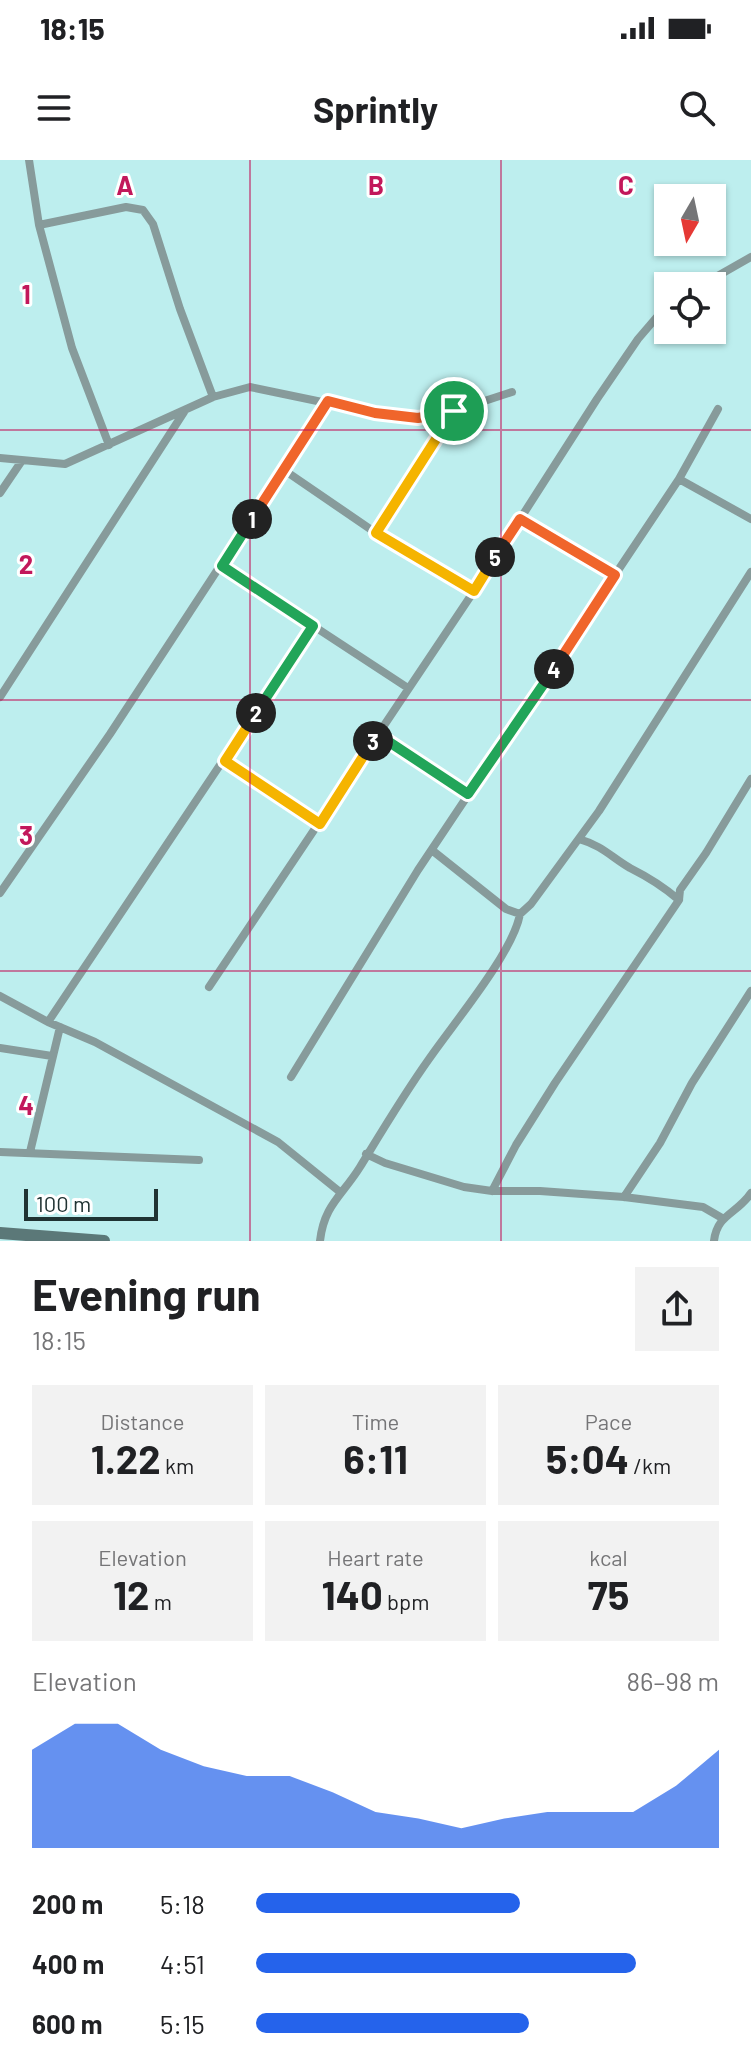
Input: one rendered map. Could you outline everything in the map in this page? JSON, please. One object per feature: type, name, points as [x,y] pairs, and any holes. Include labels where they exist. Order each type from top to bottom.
[{"type":"street","points":[[29,160],[39,225],[72,348],[109,445]]},
{"type":"street","points":[[39,225],[126,207],[143,210],[153,224],[213,397]]},
{"type":"street","points":[[725,272],[751,257]]},
{"type":"street","points":[[209,987],[474,591],[597,399],[654,319]]},
{"type":"street","points":[[0,458],[65,464],[213,397],[250,387],[375,413],[418,418],[454,411],[512,392]]},
{"type":"street","points":[[0,893],[222,566],[328,401]]},
{"type":"street","points":[[291,1077],[391,912],[679,479],[718,409]]},
{"type":"street","points":[[376,533],[454,411]]},
{"type":"street","points":[[0,697],[184,412]]},
{"type":"street","points":[[0,493],[21,462]]},
{"type":"street","points":[[284,470],[376,533],[474,591]]},
{"type":"street","points":[[679,479],[751,519]]},
{"type":"street","points":[[520,519],[615,575]]},
{"type":"street","points":[[222,566],[408,688]]},
{"type":"street","points":[[320,1241],[328,1208],[359,1169],[366,1154],[507,946],[517,929],[520,914],[531,904],[579,839],[751,572]]},
{"type":"street","points":[[48,1022],[313,626]]},
{"type":"street","points":[[377,734],[468,794]]},
{"type":"street","points":[[225,761],[320,824]]},
{"type":"street","points":[[492,1191],[516,1145],[679,900],[680,890],[751,779]]},
{"type":"street","points":[[579,839],[609,851],[679,900]]},
{"type":"street","points":[[433,851],[506,909],[520,914]]},
{"type":"street","points":[[624,1197],[751,991]]},
{"type":"street","points":[[0,996],[48,1022],[95,1042],[278,1142],[340,1192]]},
{"type":"street","points":[[30,1152],[60,1027]]},
{"type":"street","points":[[0,1048],[52,1056]]},
{"type":"street","points":[[0,1152],[199,1160]]},
{"type":"street","points":[[366,1154],[385,1163],[464,1187],[624,1197],[703,1207],[722,1218]]},
{"type":"street","points":[[714,1241],[722,1218],[742,1205],[751,1193]]},
{"type":"street","points":[[0,1233],[104,1241]]},
{"type":"route","points":[[328,401],[375,413],[418,418],[454,411],[376,533],[474,591],[520,519],[615,575],[468,794],[377,734],[320,824],[225,761],[313,626],[222,566],[328,401]]}]
